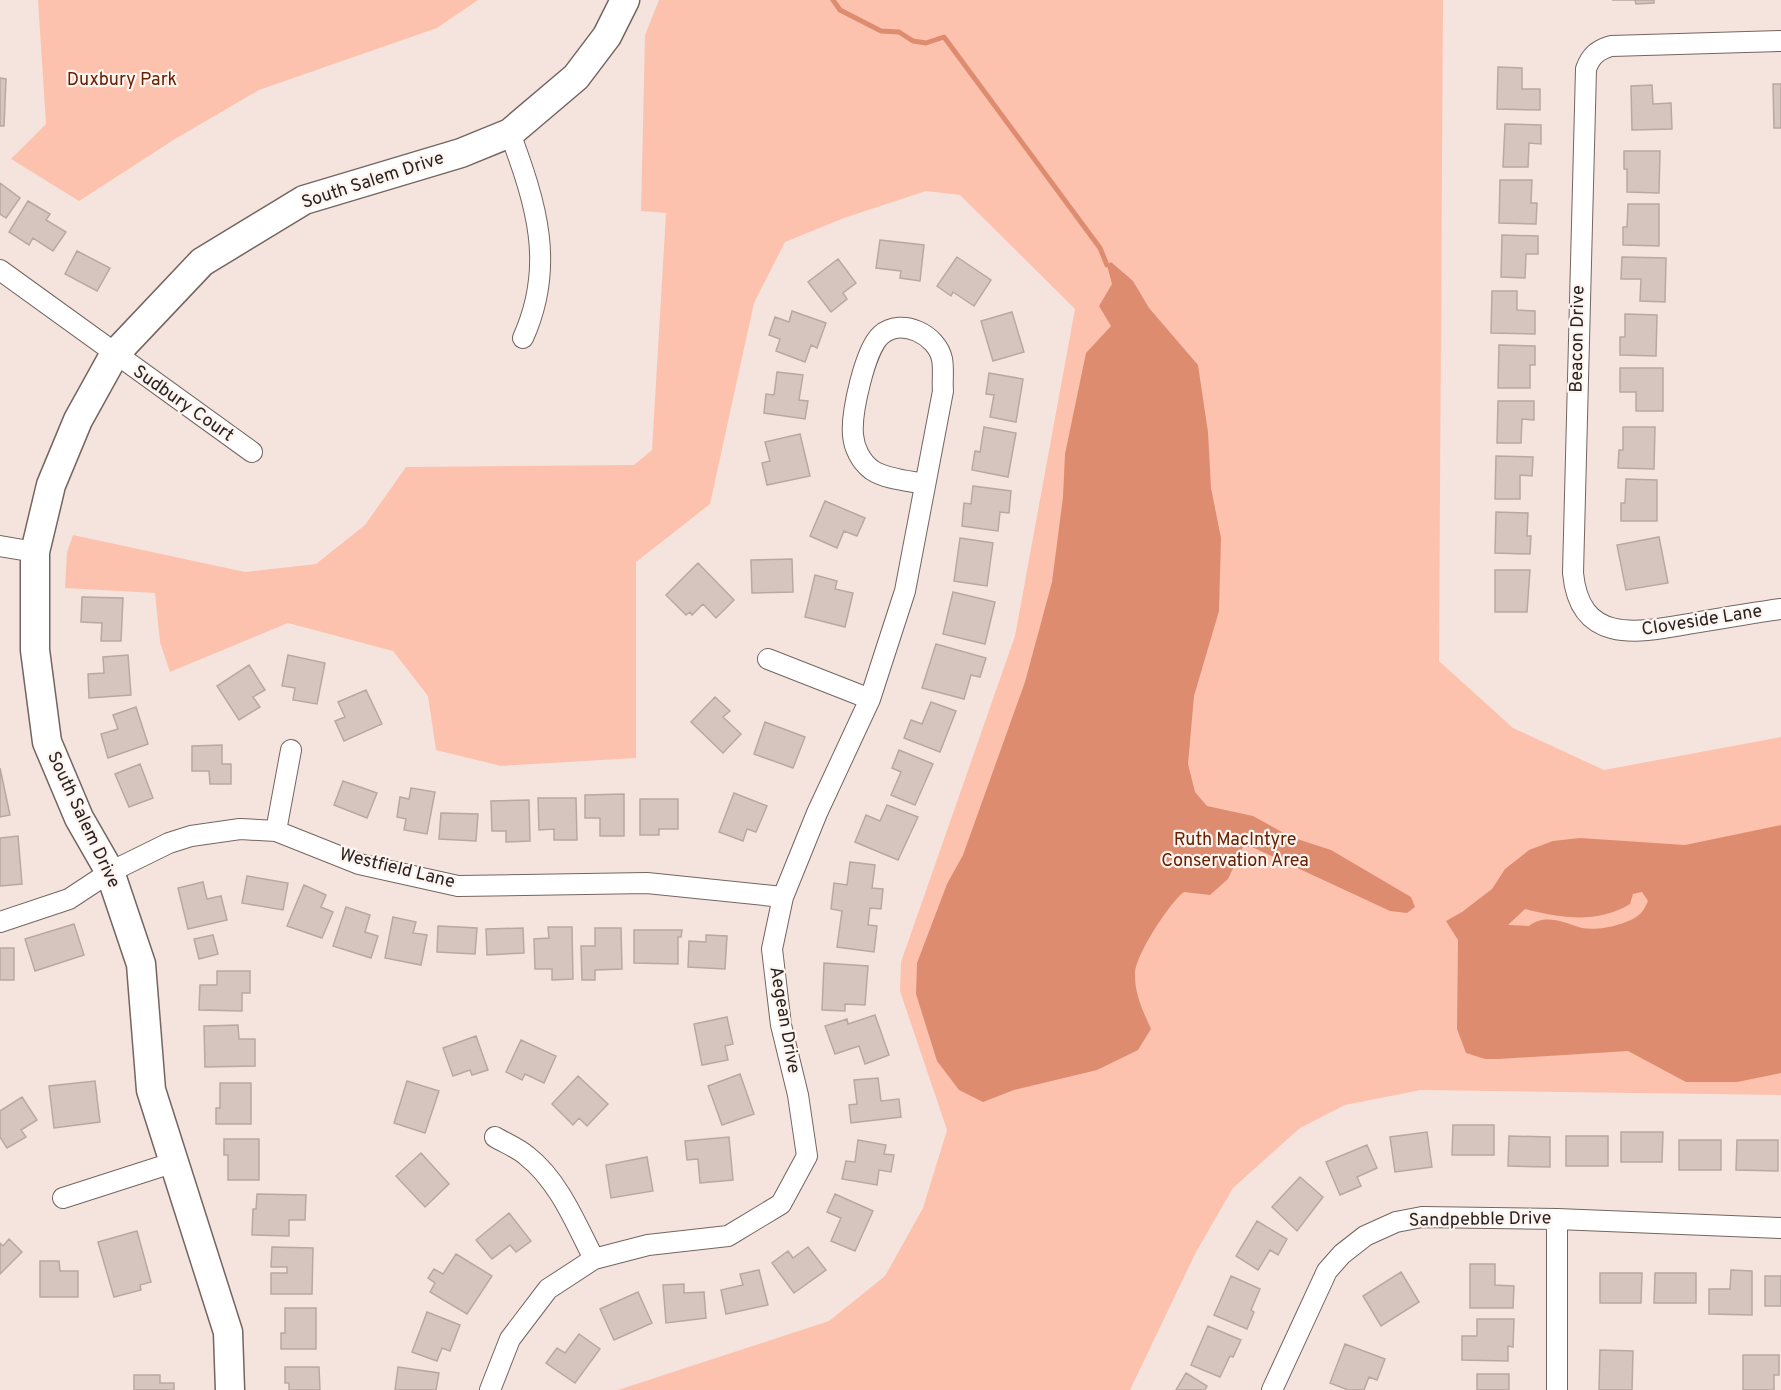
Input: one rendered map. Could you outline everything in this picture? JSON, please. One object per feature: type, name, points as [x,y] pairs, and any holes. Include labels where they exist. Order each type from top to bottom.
[{"type":"street","name":"South Salem Drive","points":[[230,1390],[228,1332],[151,1090],[141,964],[110,872],[79,818],[47,742],[35,650],[35,552],[51,485],[78,420],[114,355],[202,261],[304,200],[461,153],[510,134],[576,77],[607,36],[625,0]]},
{"type":"street","name":"Beacon Drive","points":[[1591,617],[1577,597],[1573,573],[1585,81],[1591,57],[1601,49],[1611,46],[1781,41]]},
{"type":"street","points":[[510,134],[539,220],[537,296],[532,317],[523,338]]},
{"type":"street","name":"Sudbury Court","points":[[0,270],[114,355],[252,452]]},
{"type":"street","name":"Aegean Drive","points":[[490,1390],[510,1339],[548,1289],[594,1259],[648,1245],[728,1236],[781,1204],[807,1156],[798,1095],[781,1025],[772,949],[783,897],[817,813],[870,699],[904,591],[925,484],[943,392],[942,360],[935,342],[919,332],[904,327],[882,334],[870,350],[864,363],[853,434],[858,455],[873,470],[925,484]]},
{"type":"street","points":[[0,546],[35,552]]},
{"type":"street","name":"Cloveside Lane","points":[[1591,617],[1606,627],[1636,632],[1781,609]]},
{"type":"street","points":[[768,659],[870,699]]},
{"type":"street","points":[[276,831],[291,750]]},
{"type":"street","name":"Westfield Lane","points":[[0,922],[69,899],[110,872],[169,843],[191,836],[240,830],[276,831],[359,864],[458,886],[647,884],[783,897]]},
{"type":"street","points":[[495,1137],[527,1156],[543,1172],[563,1200],[594,1259]]},
{"type":"street","points":[[63,1198],[175,1162]]},
{"type":"street","name":"Sandpebble Drive","points":[[1272,1390],[1327,1271],[1342,1254],[1365,1236],[1396,1222],[1422,1217],[1557,1219],[1781,1228]]},
{"type":"street","points":[[1557,1219],[1557,1390]]},
{"type":"green space","name":"Duxbury Park","points":[[38,0],[478,0],[437,28],[259,90],[175,139],[79,201],[11,159],[46,124]]},
{"type":"green space","name":"Ruth MacIntyre Conservation Area","points":[[659,0],[1443,0],[1439,661],[1513,728],[1604,770],[1781,737],[1781,1095],[1421,1090],[1345,1105],[1300,1128],[1233,1188],[1196,1252],[1130,1390],[618,1390],[829,1321],[885,1276],[923,1208],[947,1130],[900,991],[901,962],[1015,636],[1075,309],[960,195],[926,191],[844,218],[785,242],[754,303],[710,504],[636,562],[636,758],[501,766],[436,750],[428,696],[393,651],[288,623],[170,672],[160,642],[155,593],[65,588],[67,552],[73,535],[245,572],[316,564],[365,525],[406,467],[634,465],[652,450],[666,213],[641,211],[645,35]]},
{"type":"shaded area","points":[[1111,262],[1133,281],[1149,308],[1198,365],[1208,432],[1211,488],[1221,538],[1219,611],[1194,696],[1188,764],[1195,792],[1207,806],[1253,816],[1291,837],[1331,850],[1411,897],[1415,907],[1407,913],[1390,911],[1252,847],[1243,847],[1228,879],[1210,895],[1184,892],[1170,907],[1146,943],[1136,967],[1135,982],[1140,1003],[1151,1029],[1138,1050],[1097,1070],[1014,1090],[983,1102],[959,1090],[937,1061],[916,994],[917,963],[947,884],[963,855],[1025,682],[1052,582],[1063,497],[1065,454],[1086,353],[1111,326],[1099,306],[1112,284],[1107,265]]},
{"type":"shaded area","points":[[1781,825],[1781,1073],[1737,1082],[1686,1082],[1628,1051],[1499,1059],[1485,1059],[1466,1053],[1457,1029],[1458,940],[1446,921],[1492,889],[1505,869],[1529,850],[1553,841],[1580,838],[1685,845]],"holes":[[[1642,892],[1648,901],[1636,917],[1605,928],[1589,929],[1548,920],[1535,922],[1529,926],[1508,925],[1525,909],[1565,917],[1592,917],[1630,904],[1633,894]]]},
{"type":"building","points":[[1635,0],[1654,0],[1654,3],[1636,4]]},
{"type":"building","points":[[1498,67],[1522,68],[1522,89],[1540,89],[1540,110],[1497,109]]},
{"type":"building","points":[[0,78],[6,79],[4,126],[0,126]]},
{"type":"building","points":[[1773,84],[1781,84],[1781,128],[1774,128]]},
{"type":"building","points":[[1652,85],[1653,104],[1671,103],[1672,129],[1632,130],[1631,86]]},
{"type":"building","points":[[1505,124],[1541,125],[1541,144],[1529,143],[1528,167],[1503,167]]},
{"type":"building","points":[[1624,151],[1660,151],[1659,193],[1627,192]]},
{"type":"building","points":[[1500,180],[1532,180],[1531,203],[1537,203],[1536,224],[1499,223]]},
{"type":"building","points":[[0,183],[20,198],[6,218],[0,214]]},
{"type":"building","points":[[28,201],[50,214],[46,220],[66,232],[53,251],[33,238],[29,245],[9,232]]},
{"type":"building","points":[[1628,204],[1659,204],[1659,246],[1623,245],[1623,227],[1627,227]]},
{"type":"building","points":[[1502,235],[1538,236],[1538,254],[1526,254],[1525,278],[1501,277]]},
{"type":"building","points":[[880,240],[924,245],[920,281],[900,278],[901,271],[876,268]]},
{"type":"building","points":[[77,251],[110,268],[97,291],[65,274]]},
{"type":"building","points":[[957,257],[991,280],[974,306],[953,292],[951,296],[937,286]]},
{"type":"building","points":[[1622,257],[1666,258],[1665,302],[1640,301],[1641,279],[1621,279]]},
{"type":"building","points":[[838,259],[856,283],[843,293],[847,299],[831,312],[808,282]]},
{"type":"building","points":[[1492,291],[1517,291],[1517,310],[1535,311],[1535,334],[1491,333]]},
{"type":"building","points":[[792,311],[826,323],[817,348],[811,345],[805,362],[776,351],[780,339],[769,335],[775,317],[789,322]]},
{"type":"building","points":[[1012,312],[1024,352],[993,361],[981,321]]},
{"type":"building","points":[[1625,314],[1657,315],[1656,356],[1620,355],[1620,337],[1625,337]]},
{"type":"building","points":[[1499,345],[1535,346],[1535,365],[1530,365],[1530,388],[1498,388]]},
{"type":"building","points":[[1620,368],[1663,368],[1663,411],[1636,411],[1636,392],[1620,392]]},
{"type":"building","points":[[777,372],[803,375],[799,400],[808,401],[805,419],[764,413],[766,394],[774,395]]},
{"type":"building","points":[[989,373],[1023,379],[1016,422],[990,417],[994,395],[986,394]]},
{"type":"building","points":[[1498,401],[1534,401],[1534,420],[1522,419],[1521,443],[1497,443]]},
{"type":"building","points":[[984,427],[1016,433],[1008,477],[972,470],[975,451],[980,452]]},
{"type":"building","points":[[1623,427],[1655,427],[1654,469],[1618,468],[1619,450],[1623,450]]},
{"type":"building","points":[[800,434],[810,476],[767,485],[762,463],[770,461],[765,442]]},
{"type":"building","points":[[1496,456],[1533,457],[1532,476],[1520,475],[1520,499],[1495,499]]},
{"type":"building","points":[[1626,479],[1657,480],[1657,521],[1621,521],[1621,503],[1625,503]]},
{"type":"building","points":[[973,486],[1011,491],[1009,513],[1000,512],[998,531],[962,526],[964,503],[971,504]]},
{"type":"building","points":[[825,501],[865,518],[857,536],[844,531],[837,548],[810,536]]},
{"type":"building","points":[[1496,512],[1528,513],[1527,536],[1531,536],[1530,554],[1495,553]]},
{"type":"building","points":[[1659,537],[1668,583],[1626,590],[1617,545]]},
{"type":"building","points":[[960,538],[993,543],[987,586],[954,581]]},
{"type":"building","points":[[792,559],[793,592],[752,593],[751,560]]},
{"type":"building","points":[[698,563],[734,600],[716,618],[703,604],[692,615],[690,612],[686,615],[666,595]]},
{"type":"building","points":[[1495,570],[1530,570],[1527,612],[1495,612]]},
{"type":"building","points":[[815,575],[837,581],[835,589],[853,593],[845,627],[805,617]]},
{"type":"building","points":[[953,592],[995,602],[985,644],[943,634]]},
{"type":"building","points":[[82,597],[123,598],[121,641],[101,641],[102,623],[81,622]]},
{"type":"building","points":[[936,644],[986,658],[980,677],[971,675],[964,699],[922,688]]},
{"type":"building","points":[[128,655],[131,695],[89,698],[88,674],[104,673],[103,657]]},
{"type":"building","points":[[288,655],[325,663],[317,704],[293,700],[295,688],[282,686]]},
{"type":"building","points":[[249,665],[265,690],[253,697],[260,707],[239,720],[217,686]]},
{"type":"building","points":[[366,690],[382,724],[344,741],[335,721],[345,717],[338,702]]},
{"type":"building","points":[[715,697],[730,711],[723,717],[741,734],[723,753],[691,722]]},
{"type":"building","points":[[931,702],[956,711],[940,752],[904,738],[911,720],[922,724]]},
{"type":"building","points":[[136,707],[148,744],[108,758],[101,734],[118,729],[113,715]]},
{"type":"building","points":[[765,722],[805,737],[793,768],[754,754]]},
{"type":"building","points":[[222,745],[222,764],[231,764],[231,784],[210,784],[209,771],[192,771],[192,746]]},
{"type":"building","points":[[899,750],[933,764],[915,805],[891,795],[901,772],[892,768]]},
{"type":"building","points":[[140,764],[153,798],[129,807],[115,774]]},
{"type":"building","points":[[0,768],[10,815],[0,817]]},
{"type":"building","points":[[343,781],[377,793],[367,818],[334,805]]},
{"type":"building","points":[[411,788],[435,792],[427,834],[404,830],[406,819],[397,817],[400,797],[409,799]]},
{"type":"building","points":[[734,793],[767,806],[756,832],[747,829],[743,841],[719,832]]},
{"type":"building","points":[[624,794],[624,836],[600,836],[600,818],[585,818],[585,795]]},
{"type":"building","points":[[538,798],[576,798],[577,840],[554,840],[554,829],[539,830]]},
{"type":"building","points":[[640,799],[678,799],[678,829],[659,829],[659,835],[640,835]]},
{"type":"building","points":[[529,800],[530,841],[506,842],[506,831],[492,831],[491,801]]},
{"type":"building","points":[[887,805],[918,817],[898,860],[855,842],[866,815],[880,821]]},
{"type":"building","points":[[441,813],[478,814],[476,841],[439,839]]},
{"type":"building","points":[[18,836],[22,884],[0,886],[0,838]]},
{"type":"building","points":[[850,862],[875,865],[872,888],[883,889],[881,909],[870,908],[868,925],[877,926],[874,952],[837,947],[842,911],[831,909],[834,883],[847,885]]},
{"type":"building","points":[[247,876],[288,883],[283,910],[242,903]]},
{"type":"building","points":[[203,882],[207,899],[221,896],[227,920],[188,929],[178,888]]},
{"type":"building","points":[[304,885],[326,895],[321,907],[333,912],[322,938],[287,926]]},
{"type":"building","points":[[346,907],[370,915],[365,932],[378,936],[371,958],[333,946]]},
{"type":"building","points":[[393,917],[416,922],[413,933],[427,935],[421,965],[385,958]]},
{"type":"building","points":[[74,924],[84,955],[35,971],[25,939]]},
{"type":"building","points":[[438,926],[477,928],[475,954],[437,952]]},
{"type":"building","points":[[548,927],[572,927],[573,979],[552,980],[552,969],[535,969],[534,939],[549,938]]},
{"type":"building","points":[[523,928],[524,953],[487,955],[486,929]]},
{"type":"building","points":[[595,928],[621,928],[622,969],[595,970],[595,980],[582,980],[581,946],[595,946]]},
{"type":"building","points":[[634,930],[682,930],[681,937],[678,937],[678,964],[634,963]]},
{"type":"building","points":[[213,935],[218,954],[199,959],[194,939]]},
{"type":"building","points":[[706,935],[727,936],[725,969],[688,967],[689,941],[706,942]]},
{"type":"building","points":[[0,948],[14,948],[14,980],[0,980]]},
{"type":"building","points":[[824,963],[868,966],[865,1005],[845,1004],[845,1011],[822,1010]]},
{"type":"building","points":[[217,971],[250,971],[250,993],[242,993],[242,1011],[199,1010],[200,985],[217,985]]},
{"type":"building","points":[[875,1015],[889,1055],[865,1064],[859,1046],[835,1054],[825,1026],[847,1019],[848,1024]]},
{"type":"building","points":[[727,1017],[733,1044],[725,1046],[728,1060],[702,1065],[694,1024]]},
{"type":"building","points":[[238,1025],[239,1039],[255,1039],[255,1066],[205,1067],[204,1026]]},
{"type":"building","points":[[476,1036],[488,1070],[472,1075],[470,1070],[453,1076],[443,1048]]},
{"type":"building","points":[[521,1040],[556,1056],[544,1083],[525,1074],[522,1080],[506,1072]]},
{"type":"building","points":[[740,1074],[754,1114],[722,1125],[708,1086]]},
{"type":"building","points":[[578,1076],[608,1104],[587,1126],[579,1118],[573,1125],[552,1104]]},
{"type":"building","points":[[878,1078],[881,1101],[899,1099],[901,1117],[851,1123],[849,1105],[857,1104],[854,1080]]},
{"type":"building","points":[[95,1081],[100,1122],[54,1128],[49,1086]]},
{"type":"building","points":[[407,1081],[439,1091],[425,1133],[394,1123]]},
{"type":"building","points":[[220,1083],[251,1083],[251,1124],[216,1124],[216,1108],[220,1108]]},
{"type":"building","points":[[22,1097],[37,1120],[21,1130],[26,1137],[7,1148],[0,1137],[0,1111]]},
{"type":"building","points":[[1453,1125],[1494,1125],[1494,1155],[1452,1155]]},
{"type":"building","points":[[1427,1132],[1432,1167],[1395,1172],[1390,1137]]},
{"type":"building","points":[[1621,1132],[1663,1132],[1662,1162],[1621,1162]]},
{"type":"building","points":[[1509,1136],[1550,1137],[1550,1167],[1508,1166]]},
{"type":"building","points":[[1566,1136],[1608,1136],[1608,1166],[1566,1166]]},
{"type":"building","points":[[729,1137],[733,1180],[700,1183],[698,1159],[687,1160],[685,1141]]},
{"type":"building","points":[[224,1139],[259,1139],[259,1180],[228,1180],[228,1155],[224,1155]]},
{"type":"building","points":[[858,1140],[886,1145],[884,1154],[894,1155],[891,1172],[879,1170],[877,1185],[842,1179],[846,1161],[855,1162]]},
{"type":"building","points":[[1679,1140],[1721,1140],[1721,1170],[1679,1170]]},
{"type":"building","points":[[1737,1140],[1778,1140],[1778,1171],[1736,1170]]},
{"type":"building","points":[[1367,1145],[1377,1168],[1357,1177],[1361,1186],[1340,1195],[1326,1162]]},
{"type":"building","points":[[421,1153],[449,1184],[425,1207],[396,1176]]},
{"type":"building","points":[[647,1157],[653,1191],[611,1198],[606,1165]]},
{"type":"building","points":[[1300,1177],[1323,1197],[1297,1231],[1272,1207]]},
{"type":"building","points":[[257,1194],[306,1195],[305,1220],[289,1220],[289,1236],[252,1235],[253,1209],[256,1209]]},
{"type":"building","points":[[835,1194],[873,1211],[855,1251],[831,1241],[841,1218],[827,1212]]},
{"type":"building","points":[[509,1213],[531,1241],[516,1252],[510,1245],[492,1259],[476,1240]]},
{"type":"building","points":[[1257,1221],[1287,1239],[1278,1255],[1270,1250],[1258,1270],[1236,1256]]},
{"type":"building","points":[[137,1231],[151,1282],[140,1285],[141,1290],[114,1297],[98,1242]]},
{"type":"building","points":[[9,1239],[22,1252],[0,1274],[0,1243],[3,1246]]},
{"type":"building","points":[[272,1247],[313,1248],[312,1294],[271,1294],[271,1273],[287,1273],[287,1267],[271,1267]]},
{"type":"building","points":[[808,1247],[826,1270],[794,1293],[772,1263],[788,1251],[793,1258]]},
{"type":"building","points":[[456,1254],[492,1276],[467,1314],[430,1292],[435,1283],[428,1278],[434,1269],[443,1274]]},
{"type":"building","points":[[40,1261],[59,1261],[60,1271],[78,1271],[78,1297],[40,1297]]},
{"type":"building","points":[[1470,1264],[1495,1264],[1495,1285],[1514,1286],[1513,1308],[1470,1308]]},
{"type":"building","points":[[759,1270],[768,1305],[726,1314],[721,1290],[743,1285],[740,1274]]},
{"type":"building","points":[[1731,1270],[1752,1271],[1752,1315],[1709,1314],[1709,1289],[1730,1289]]},
{"type":"building","points":[[1401,1272],[1419,1302],[1381,1326],[1363,1296]]},
{"type":"building","points":[[1600,1273],[1642,1273],[1641,1303],[1600,1303]]},
{"type":"building","points":[[1655,1273],[1696,1273],[1696,1303],[1654,1303]]},
{"type":"building","points":[[1231,1276],[1260,1289],[1251,1310],[1254,1312],[1247,1329],[1214,1315]]},
{"type":"building","points":[[1765,1276],[1781,1276],[1781,1306],[1765,1306]]},
{"type":"building","points":[[684,1284],[684,1293],[704,1292],[706,1318],[666,1323],[663,1285]]},
{"type":"building","points":[[638,1292],[652,1323],[614,1340],[600,1309]]},
{"type":"building","points":[[285,1308],[316,1308],[316,1349],[281,1349],[281,1333],[285,1333]]},
{"type":"building","points":[[427,1312],[460,1325],[450,1351],[442,1348],[437,1361],[412,1352]]},
{"type":"building","points":[[1477,1319],[1514,1319],[1513,1347],[1508,1346],[1508,1361],[1462,1360],[1462,1336],[1477,1336]]},
{"type":"building","points":[[1208,1326],[1241,1340],[1220,1377],[1191,1365]]},
{"type":"building","points":[[579,1334],[600,1349],[575,1383],[546,1363],[557,1348],[565,1353]]},
{"type":"building","points":[[1345,1344],[1385,1359],[1377,1380],[1369,1377],[1364,1390],[1348,1390],[1330,1383]]},
{"type":"building","points":[[1600,1350],[1633,1351],[1632,1390],[1599,1390]]},
{"type":"building","points":[[1743,1355],[1779,1355],[1779,1375],[1774,1375],[1774,1390],[1743,1390]]},
{"type":"building","points":[[285,1367],[319,1367],[320,1390],[289,1390],[289,1383],[285,1383]]},
{"type":"building","points":[[398,1367],[439,1373],[436,1390],[395,1390]]},
{"type":"building","points":[[1186,1373],[1207,1386],[1205,1390],[1176,1390]]},
{"type":"building","points":[[1477,1374],[1509,1374],[1509,1390],[1477,1390]]},
{"type":"building","points":[[134,1375],[160,1375],[160,1383],[174,1383],[174,1390],[134,1390]]},
{"type":"waterway","points":[[833,0],[840,10],[881,31],[899,32],[913,41],[926,43],[944,37],[1100,248],[1107,265]]}]
